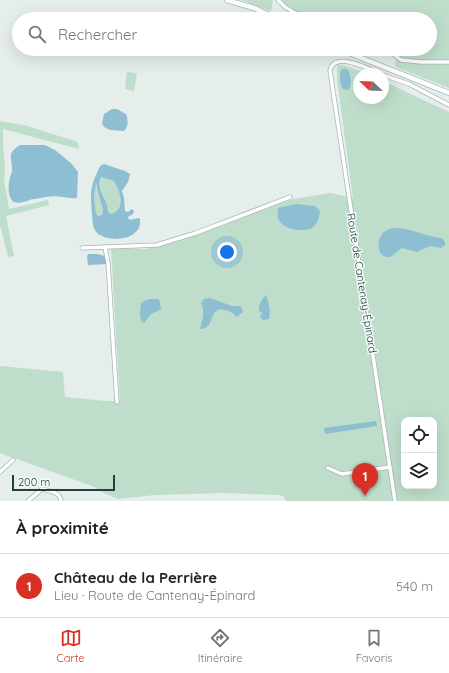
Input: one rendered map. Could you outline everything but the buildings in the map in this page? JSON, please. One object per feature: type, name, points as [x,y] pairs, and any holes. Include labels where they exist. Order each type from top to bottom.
[{"type":"main road","points":[[226,0],[263,12]]},
{"type":"main road","points":[[356,56],[449,93]]},
{"type":"street","points":[[278,0],[284,7],[293,12]]},
{"type":"street","points":[[396,56],[401,60],[449,62]]},
{"type":"street","name":"Route de Cantenay-Épinard","points":[[364,68],[343,61],[336,62],[332,65],[330,77],[395,501]]},
{"type":"street","points":[[389,77],[409,84],[449,105]]},
{"type":"street","points":[[82,248],[157,245],[196,233],[290,198]]},
{"type":"street","points":[[105,247],[108,263],[117,402]]},
{"type":"street","points":[[0,472],[13,460]]},
{"type":"street","points":[[328,468],[342,474],[390,467]]},
{"type":"street","points":[[28,501],[42,489],[57,494],[61,498],[61,501]]},
{"type":"green space","points":[[241,0],[273,0],[271,11]]},
{"type":"green space","points":[[282,0],[449,0],[449,88],[395,67],[396,56],[437,56],[437,12],[294,12]]},
{"type":"green space","points":[[339,65],[353,69],[353,104],[389,104],[389,84],[449,112],[449,501],[286,501],[283,496],[279,495],[224,493],[155,495],[118,499],[92,486],[0,453],[0,366],[63,372],[65,397],[120,401],[111,248],[146,249],[183,240],[281,201],[331,193],[353,198],[337,80],[337,68]]},
{"type":"green space","points":[[127,72],[137,73],[134,91],[125,89]]},
{"type":"green space","points":[[0,121],[24,125],[78,142],[79,149],[3,129],[5,167],[4,180],[9,209],[48,200],[49,205],[6,216],[14,256],[8,257],[0,228]]},
{"type":"green space","points":[[100,177],[114,181],[119,190],[121,204],[119,209],[110,214],[100,190]]},
{"type":"green space","points":[[95,183],[103,209],[102,215],[98,216],[96,214],[94,197]]},
{"type":"water","points":[[344,68],[348,70],[351,82],[349,89],[347,90],[343,89],[340,83],[340,72]]},
{"type":"water","points":[[112,109],[117,109],[126,114],[128,123],[124,131],[110,130],[104,127],[102,123],[104,114]]},
{"type":"water","points":[[20,145],[45,145],[55,150],[72,164],[78,172],[77,198],[52,196],[15,203],[10,197],[9,189],[9,180],[12,170],[11,153]]},
{"type":"water","points":[[104,164],[130,174],[128,182],[122,191],[125,211],[128,212],[132,209],[134,211],[133,214],[128,217],[130,220],[140,219],[140,226],[131,236],[117,239],[110,238],[97,233],[93,227],[91,194],[94,179],[100,166]],"holes":[[[101,177],[114,181],[120,195],[121,200],[119,209],[110,214],[99,184]],[[96,183],[103,209],[102,215],[98,216],[96,214],[94,197]]]},
{"type":"water","points":[[297,204],[315,206],[320,211],[319,218],[312,228],[303,230],[292,229],[280,222],[278,217],[278,208]]},
{"type":"water","points":[[393,228],[406,229],[442,238],[445,245],[441,248],[430,246],[417,252],[402,248],[389,257],[385,256],[380,251],[379,247],[381,235],[385,231]]},
{"type":"water","points":[[88,254],[105,256],[107,264],[88,265]]},
{"type":"water","points":[[266,295],[270,316],[269,319],[263,320],[260,317],[262,313],[259,309],[261,302]]},
{"type":"water","points":[[210,298],[232,306],[240,306],[243,310],[242,313],[236,317],[230,312],[220,309],[216,311],[208,326],[200,329],[203,316],[201,303],[204,299]]},
{"type":"water","points":[[150,299],[159,299],[161,308],[160,310],[151,314],[144,323],[141,321],[141,303]]},
{"type":"water","points":[[376,421],[377,426],[325,434],[324,428]]},
{"type":"place","name":"Château de la Perrière","points":[[365,496]]}]
